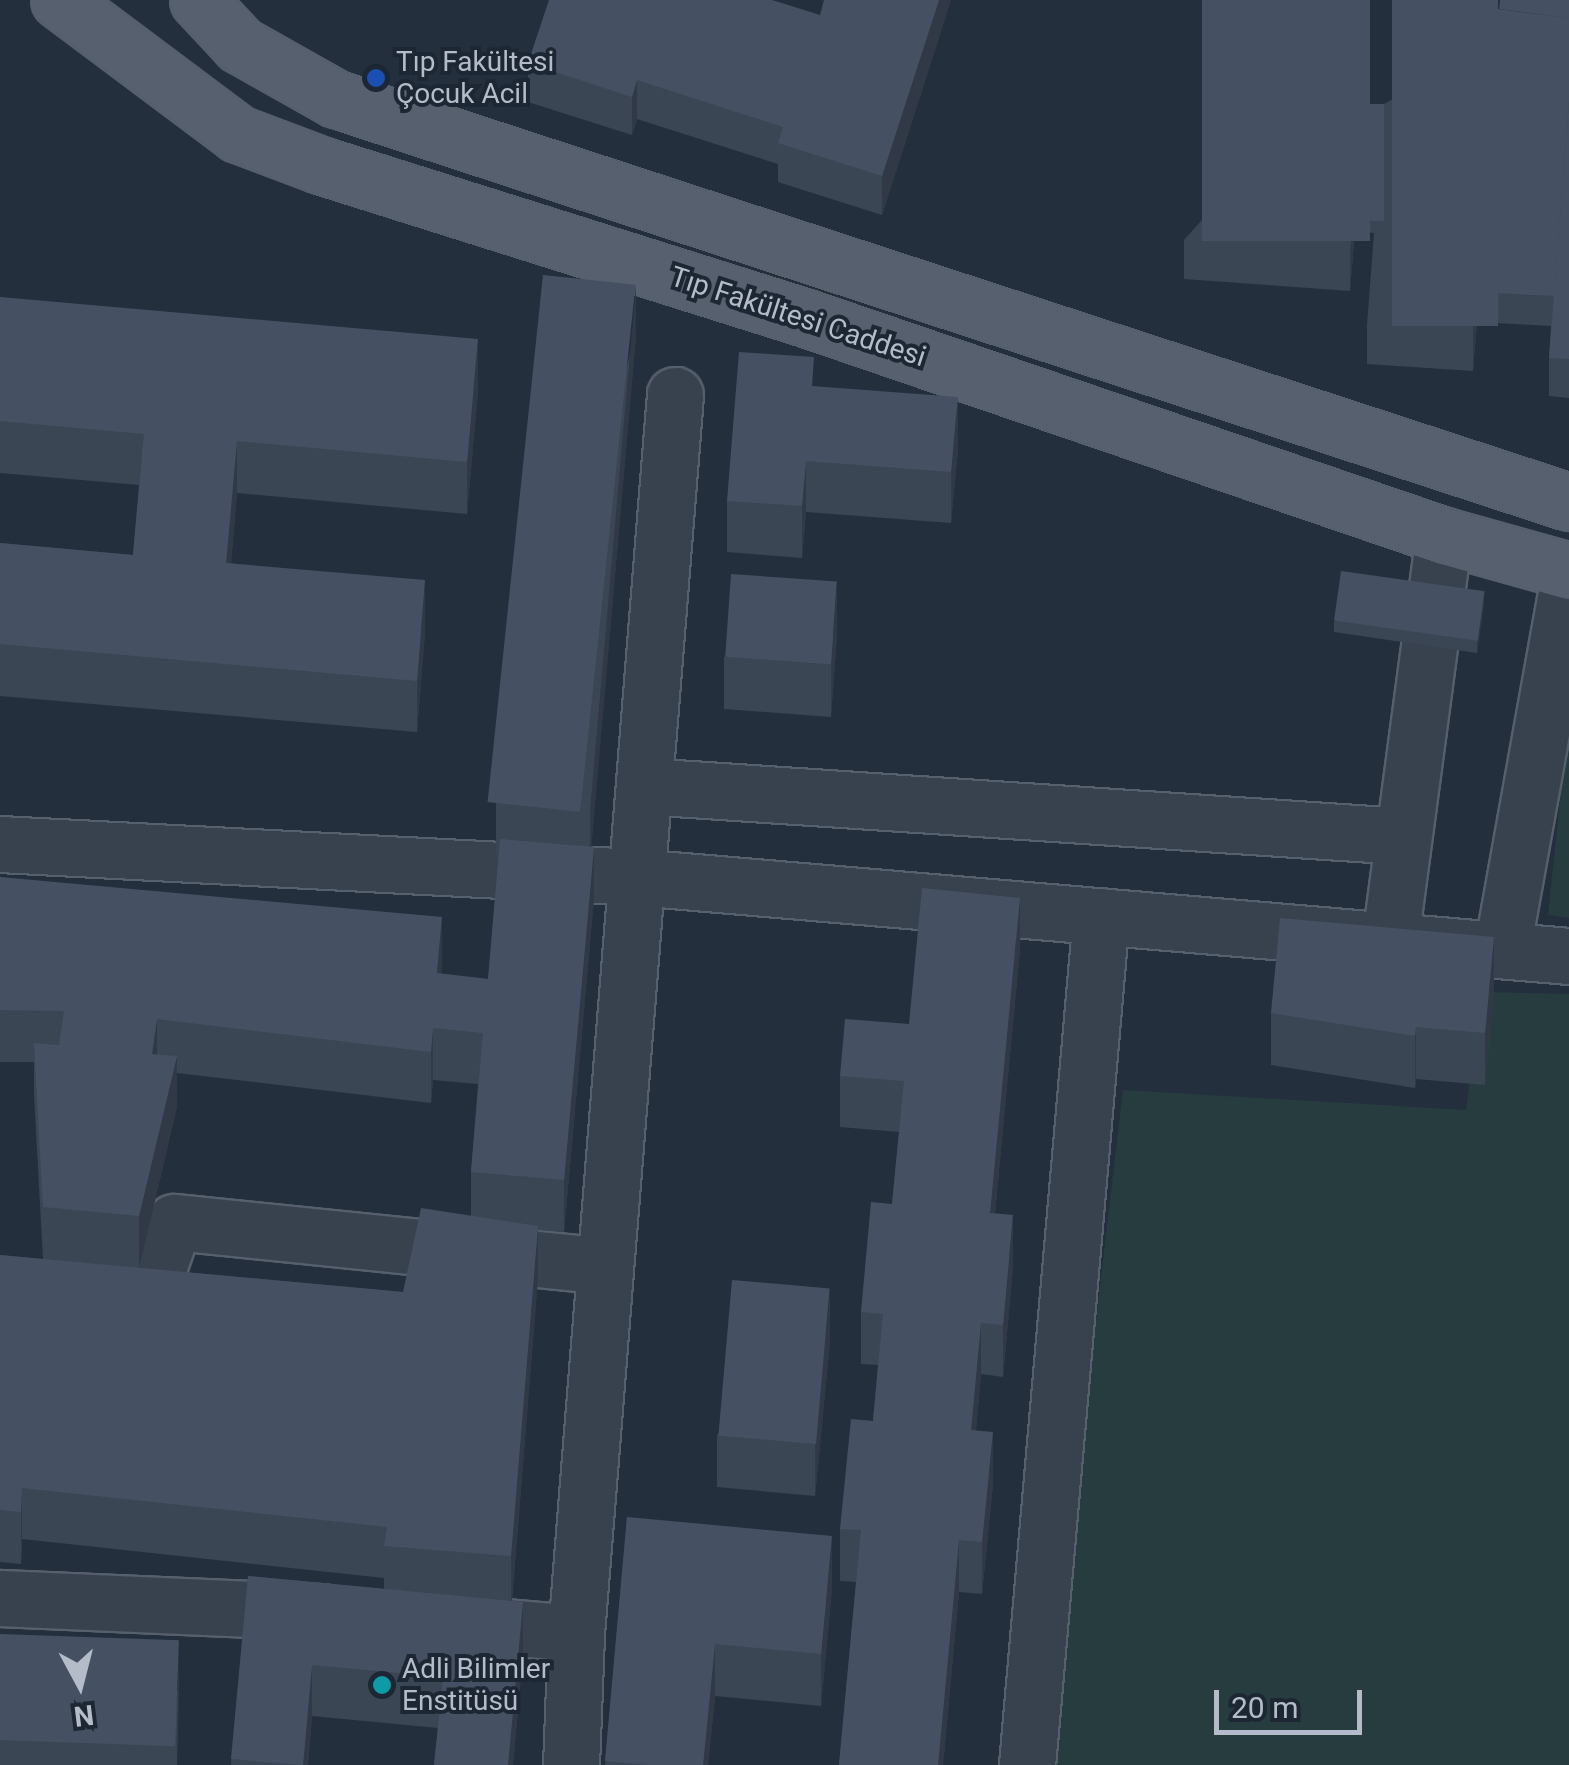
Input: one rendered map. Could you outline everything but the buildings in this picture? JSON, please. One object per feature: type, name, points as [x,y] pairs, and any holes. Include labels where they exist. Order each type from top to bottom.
[{"type":"main road","name":"Tıp Fakültesi Caddesi","points":[[59,0],[238,134],[806,318],[1444,536],[1569,570]]},
{"type":"main road","points":[[198,0],[240,45],[336,99],[1569,502]]},
{"type":"lane","points":[[571,1765],[576,1633],[676,395]]},
{"type":"lane","points":[[1390,939],[1444,536]]},
{"type":"lane","points":[[1502,948],[1569,578]]},
{"type":"lane","points":[[646,786],[1402,836]]},
{"type":"lane","points":[[0,844],[636,877],[1569,956]]},
{"type":"lane","points":[[1027,1765],[1100,916]]},
{"type":"lane","points":[[0,1298],[144,1313],[174,1222],[605,1266]]},
{"type":"lane","points":[[0,1598],[384,1617],[576,1633]]},
{"type":"green space","points":[[1569,716],[1569,918],[1548,915]]},
{"type":"green space","points":[[1481,992],[1569,994],[1569,1765],[1044,1765],[1123,1090],[1466,1110]]},
{"type":"place","name":"Tıp Fakültesi Çocuk Acil","points":[[376,78]]},
{"type":"place","name":"Adli Bilimler Enstitüsü","points":[[382,1685]]}]
